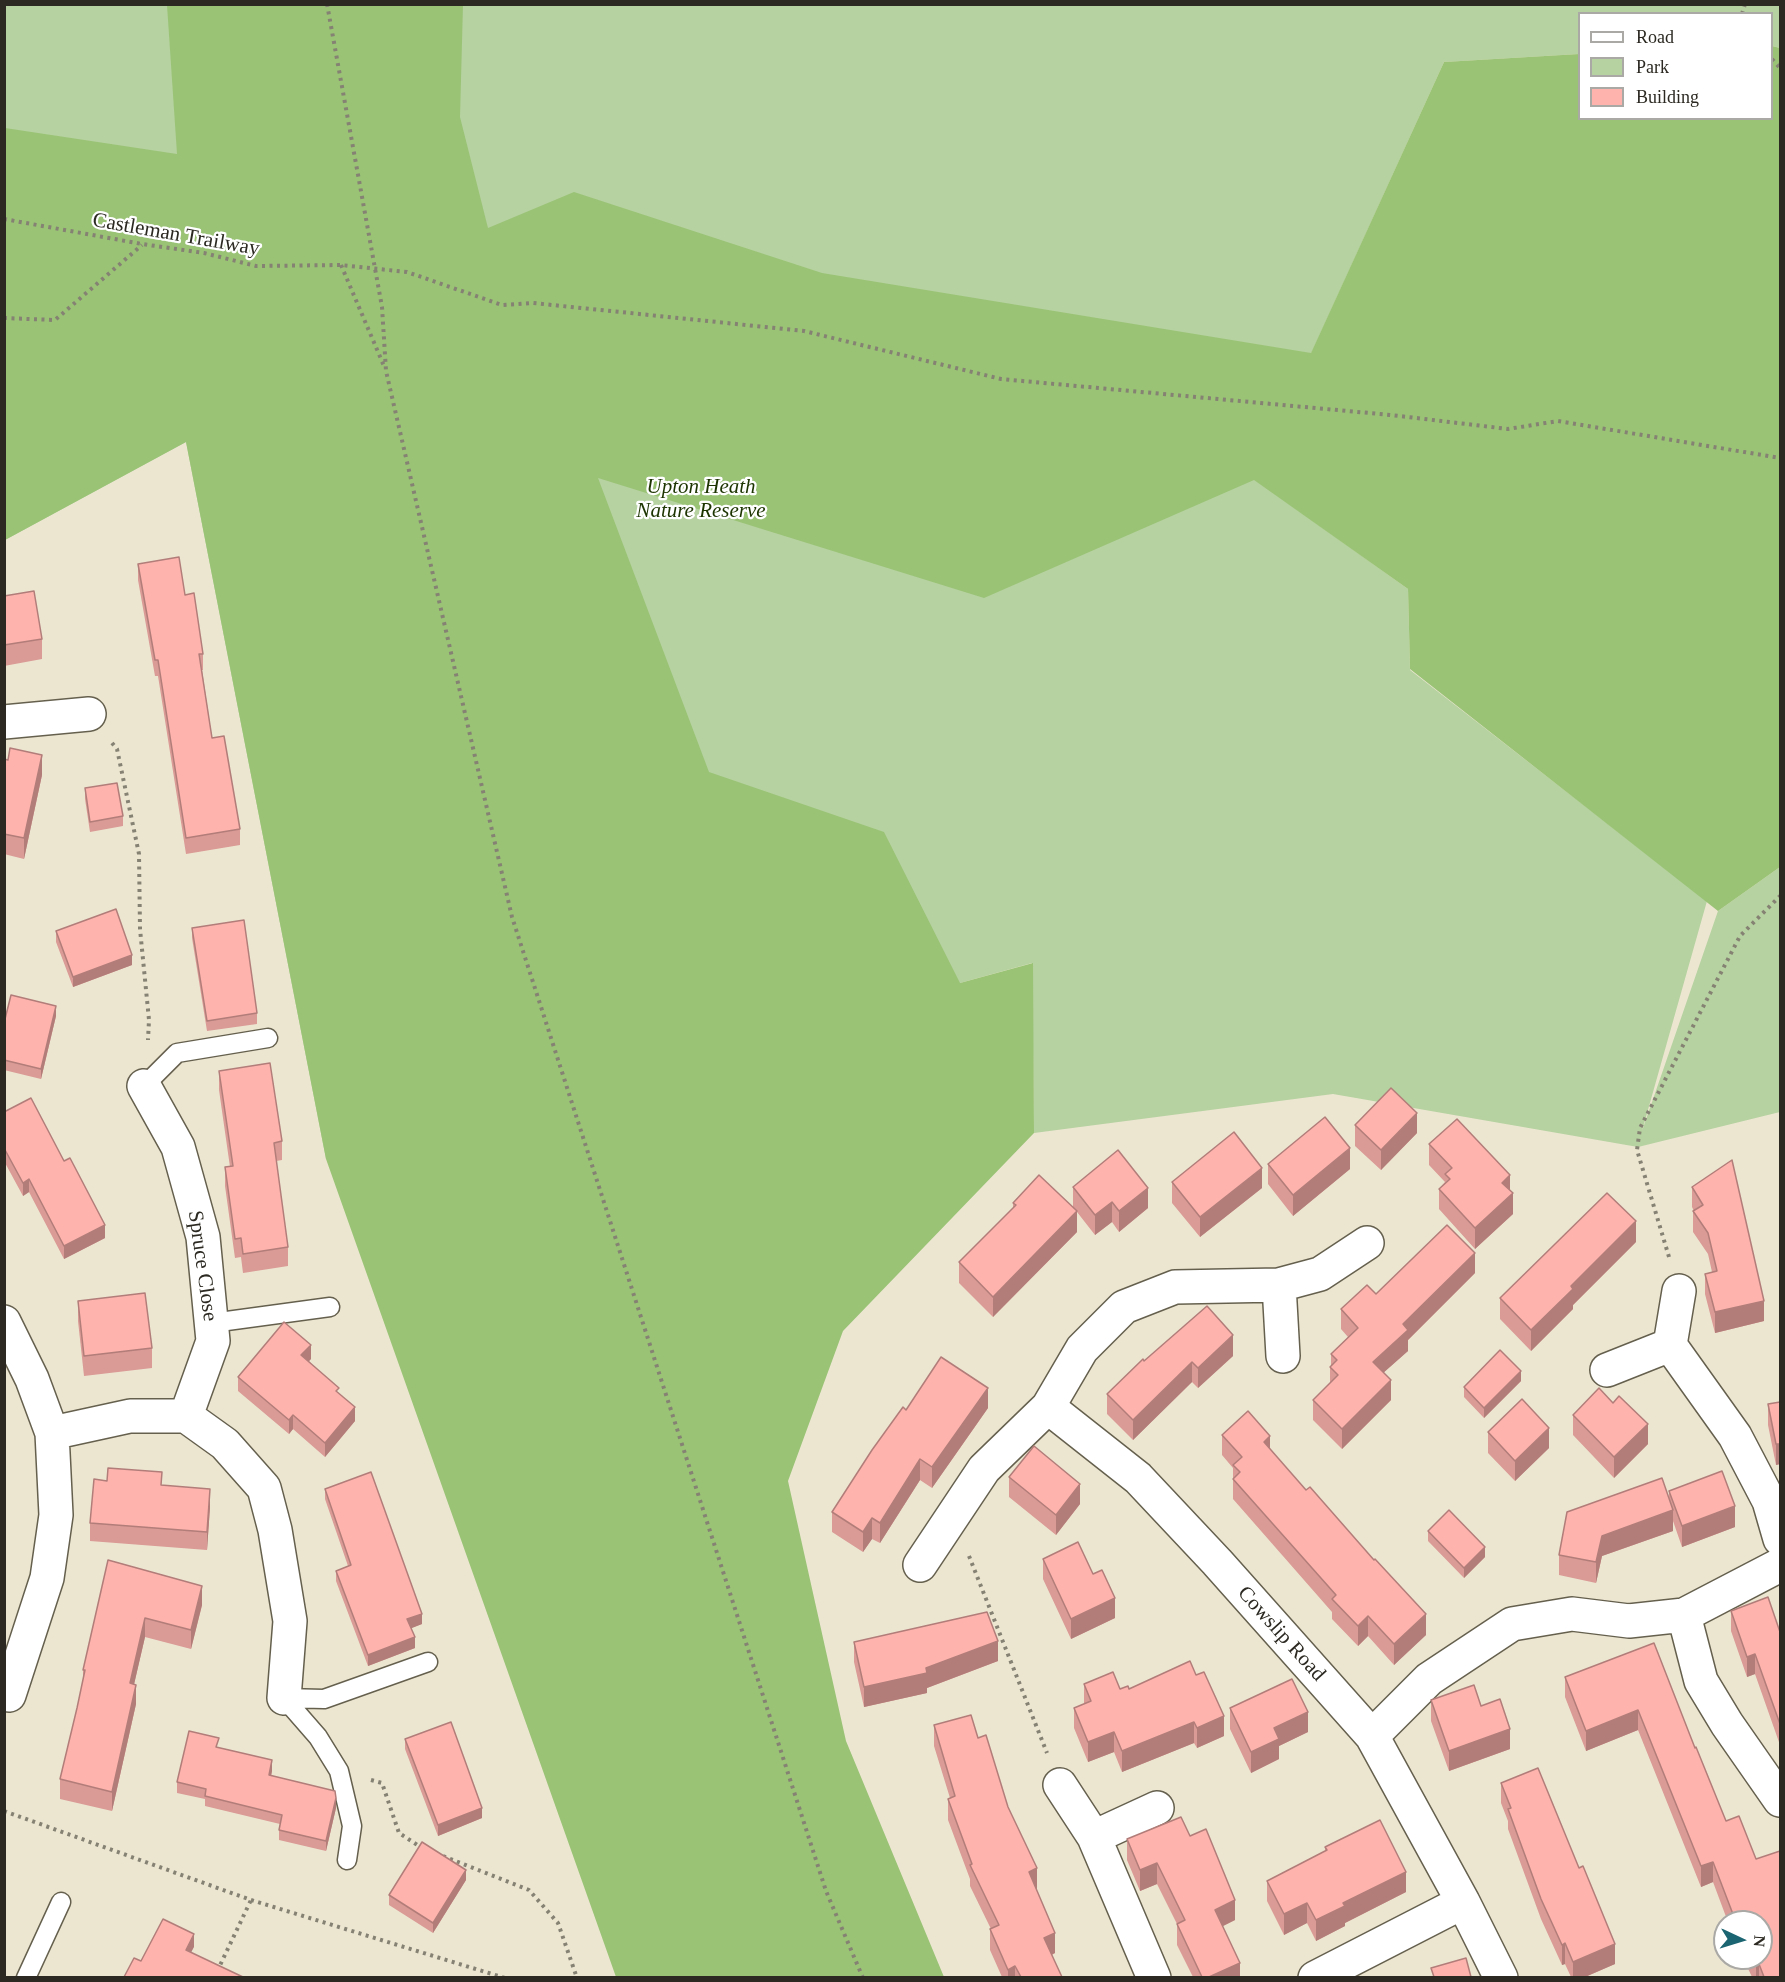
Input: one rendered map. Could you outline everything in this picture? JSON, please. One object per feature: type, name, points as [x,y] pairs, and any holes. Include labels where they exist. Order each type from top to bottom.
[{"type":"street","points":[[4,722],[89,714]]},
{"type":"street","name":"Spruce Close","points":[[144,1086],[178,1147],[203,1237],[213,1341],[186,1416]]},
{"type":"street","points":[[920,1564],[984,1469],[1048,1407],[1082,1348],[1124,1307],[1175,1287],[1279,1285],[1320,1274],[1367,1243]]},
{"type":"street","points":[[1279,1285],[1283,1356]]},
{"type":"street","points":[[1679,1291],[1670,1345],[1735,1436],[1769,1501],[1780,1539]]},
{"type":"street","points":[[4,1322],[32,1379],[52,1433],[56,1515],[47,1578],[16,1634],[9,1695]]},
{"type":"street","points":[[1607,1370],[1670,1345]]},
{"type":"street","name":"Cowslip Road","points":[[1048,1407],[1138,1478],[1217,1562],[1372,1736],[1463,1902],[1501,1977]]},
{"type":"street","points":[[52,1433],[130,1416],[186,1416],[225,1444],[264,1488],[275,1530],[290,1621],[284,1698]]},
{"type":"street","points":[[1372,1736],[1429,1679],[1512,1623],[1572,1614],[1629,1621],[1684,1615],[1780,1565]]},
{"type":"street","points":[[1684,1615],[1701,1681],[1727,1724],[1780,1800]]},
{"type":"street","points":[[1060,1785],[1094,1837],[1154,1977]]},
{"type":"street","points":[[1094,1837],[1158,1808]]},
{"type":"street","points":[[1316,1977],[1463,1902]]},
{"type":"lane","points":[[144,1086],[177,1053],[268,1038]]},
{"type":"lane","points":[[212,1323],[330,1307]]},
{"type":"lane","points":[[284,1698],[324,1699],[428,1662]]},
{"type":"lane","points":[[284,1698],[318,1737],[339,1771],[352,1826],[347,1860]]},
{"type":"lane","points":[[26,1977],[61,1902]]},
{"type":"path","points":[[327,4],[377,270],[386,370],[512,917],[826,1891],[863,1977]]},
{"type":"path","name":"Castleman Trailway","points":[[4,219],[204,253],[256,266],[341,265],[407,272],[502,305],[532,303],[804,331],[1001,379],[1391,415],[1508,429],[1558,421],[1780,457]]},
{"type":"path","points":[[4,318],[55,320],[142,244]]},
{"type":"path","points":[[341,265],[386,370]]},
{"type":"path","points":[[89,714],[117,749],[139,854],[140,929],[149,1020],[144,1086]]},
{"type":"path","points":[[1679,1291],[1637,1150],[1640,1128],[1740,936],[1780,896]]},
{"type":"path","points":[[953,1517],[1060,1785]]},
{"type":"path","points":[[339,1771],[382,1783],[399,1833],[423,1848]]},
{"type":"path","points":[[4,1811],[251,1900],[505,1977]]},
{"type":"path","points":[[434,1852],[529,1890],[558,1923],[577,1977]]},
{"type":"path","points":[[214,1977],[251,1900]]},
{"type":"green space","name":"Upton Heath Nature Reserve","points":[[5,5],[1780,5],[1780,48],[1773,46],[1773,12],[1578,12],[1578,54],[1444,62],[1254,479],[1408,589],[1410,670],[1707,901],[1642,1131],[1718,911],[1780,867],[1780,1112],[1638,1147],[1333,1094],[1034,1133],[1032,963],[326,1159],[186,442],[5,540]]},
{"type":"green space","points":[[167,5],[463,5],[460,117],[488,228],[574,192],[822,273],[1311,353],[1444,62],[1578,54],[1578,120],[1773,120],[1773,46],[1780,48],[1780,867],[1718,911],[1410,669],[1408,589],[1254,480],[984,598],[598,478],[709,772],[884,832],[960,983],[1033,963],[1034,1133],[843,1331],[788,1481],[846,1741],[944,1977],[616,1977],[326,1159],[186,442],[5,540],[5,128],[177,154]]},
{"type":"building","points":[[179,557],[185,595],[194,593],[203,654],[199,654],[212,738],[224,736],[240,829],[186,838],[158,660],[155,660],[138,564]]},
{"type":"building","points":[[34,591],[42,639],[4,645],[4,596]]},
{"type":"building","points":[[10,748],[42,755],[24,838],[4,834],[4,759],[8,760]]},
{"type":"building","points":[[117,783],[123,816],[90,822],[85,788]]},
{"type":"building","points":[[116,909],[132,955],[73,977],[56,931]]},
{"type":"building","points":[[244,920],[257,1013],[207,1021],[192,928]]},
{"type":"building","points":[[11,995],[56,1006],[41,1069],[4,1060],[4,1023]]},
{"type":"building","points":[[270,1063],[282,1141],[274,1143],[288,1247],[243,1254],[241,1238],[235,1239],[225,1167],[233,1166],[219,1071]]},
{"type":"building","points":[[1391,1088],[1417,1113],[1381,1150],[1355,1125]]},
{"type":"building","points":[[31,1098],[64,1161],[70,1158],[105,1225],[64,1246],[29,1179],[23,1183],[4,1148],[4,1112]]},
{"type":"building","points":[[1325,1117],[1350,1148],[1293,1195],[1268,1164]]},
{"type":"building","points":[[1457,1119],[1510,1175],[1502,1183],[1513,1193],[1475,1228],[1439,1189],[1450,1179],[1445,1174],[1452,1168],[1429,1144]]},
{"type":"building","points":[[1234,1132],[1262,1168],[1200,1217],[1172,1182]]},
{"type":"building","points":[[1118,1150],[1148,1188],[1119,1211],[1112,1202],[1095,1215],[1073,1187]]},
{"type":"building","points":[[1732,1160],[1764,1301],[1715,1312],[1705,1274],[1717,1271],[1708,1233],[1693,1211],[1703,1205],[1692,1187]]},
{"type":"building","points":[[1039,1175],[1077,1211],[993,1297],[959,1262],[1016,1205],[1013,1203]]},
{"type":"building","points":[[1607,1193],[1636,1221],[1571,1286],[1573,1289],[1531,1330],[1500,1298]]},
{"type":"building","points":[[1447,1225],[1475,1253],[1403,1324],[1408,1330],[1373,1362],[1391,1380],[1342,1429],[1313,1400],[1338,1375],[1330,1367],[1337,1360],[1331,1354],[1358,1328],[1341,1309],[1367,1285],[1376,1294]]},
{"type":"building","points":[[145,1293],[152,1348],[84,1356],[78,1301]]},
{"type":"building","points":[[1207,1306],[1233,1335],[1198,1368],[1192,1362],[1133,1420],[1107,1394],[1143,1359],[1144,1361]]},
{"type":"building","points":[[284,1322],[311,1345],[301,1355],[339,1388],[336,1391],[355,1407],[325,1443],[293,1415],[289,1420],[238,1377]]},
{"type":"building","points":[[1500,1350],[1521,1371],[1484,1408],[1464,1387]]},
{"type":"building","points":[[941,1357],[988,1388],[932,1467],[920,1459],[880,1523],[872,1518],[863,1532],[832,1512],[872,1450],[903,1407],[906,1410]]},
{"type":"building","points":[[1599,1388],[1613,1403],[1619,1396],[1648,1424],[1614,1457],[1573,1415]]},
{"type":"building","points":[[1522,1399],[1549,1428],[1515,1461],[1488,1432]]},
{"type":"building","points":[[1780,1402],[1780,1444],[1776,1444],[1768,1404]]},
{"type":"building","points":[[1248,1411],[1270,1436],[1264,1442],[1306,1490],[1310,1487],[1374,1560],[1426,1614],[1394,1644],[1368,1616],[1358,1626],[1332,1599],[1336,1595],[1233,1479],[1240,1472],[1233,1465],[1242,1457],[1222,1435]]},
{"type":"building","points":[[1034,1446],[1080,1484],[1056,1515],[1009,1477]]},
{"type":"building","points":[[108,1468],[162,1472],[161,1485],[210,1489],[207,1532],[90,1523],[94,1479],[107,1481]]},
{"type":"building","points":[[1722,1471],[1735,1506],[1682,1526],[1669,1491]]},
{"type":"building","points":[[371,1472],[422,1614],[407,1619],[415,1637],[368,1655],[336,1571],[351,1565],[325,1489]]},
{"type":"building","points":[[1662,1478],[1673,1510],[1602,1536],[1596,1562],[1559,1555],[1567,1512]]},
{"type":"building","points":[[1449,1510],[1485,1547],[1464,1568],[1428,1531]]},
{"type":"building","points":[[1078,1542],[1093,1574],[1102,1570],[1115,1598],[1071,1619],[1043,1559]]},
{"type":"building","points":[[108,1560],[202,1586],[191,1630],[145,1618],[130,1683],[136,1685],[112,1792],[60,1779]]},
{"type":"building","points":[[1768,1597],[1780,1632],[1780,1724],[1755,1654],[1747,1657],[1731,1611]]},
{"type":"building","points":[[987,1612],[998,1641],[926,1668],[927,1673],[864,1687],[854,1642]]},
{"type":"building","points":[[1654,1643],[1726,1821],[1739,1816],[1756,1859],[1780,1851],[1780,1977],[1764,1977],[1761,1970],[1773,1970],[1773,1910],[1731,1910],[1713,1862],[1701,1866],[1638,1710],[1586,1731],[1565,1677]]},
{"type":"building","points":[[1190,1661],[1196,1675],[1204,1672],[1224,1716],[1197,1728],[1194,1722],[1122,1751],[1114,1732],[1088,1742],[1074,1708],[1091,1701],[1084,1684],[1113,1672],[1120,1689],[1128,1686],[1129,1689]]},
{"type":"building","points":[[1292,1679],[1308,1712],[1274,1728],[1279,1739],[1251,1752],[1230,1708]]},
{"type":"building","points":[[1474,1685],[1481,1706],[1500,1699],[1510,1729],[1449,1751],[1431,1700]]},
{"type":"building","points":[[971,1715],[978,1738],[986,1735],[1008,1807],[1037,1868],[1029,1872],[1055,1933],[1044,1938],[1062,1977],[1021,1977],[1015,1966],[1008,1970],[990,1929],[999,1925],[970,1865],[972,1864],[948,1799],[955,1796],[934,1725]]},
{"type":"building","points":[[451,1722],[482,1808],[438,1825],[405,1739]]},
{"type":"building","points":[[189,1731],[219,1738],[216,1747],[272,1760],[269,1775],[335,1791],[336,1798],[326,1841],[279,1830],[282,1815],[205,1796],[206,1789],[177,1782]]},
{"type":"building","points":[[1538,1768],[1579,1868],[1583,1866],[1615,1944],[1573,1962],[1565,1943],[1562,1945],[1541,1899],[1508,1809],[1511,1808],[1501,1783]]},
{"type":"building","points":[[1181,1817],[1190,1836],[1206,1829],[1235,1900],[1215,1910],[1240,1963],[1209,1977],[1202,1977],[1177,1924],[1185,1920],[1157,1863],[1140,1870],[1127,1839]]},
{"type":"building","points":[[1380,1820],[1406,1872],[1343,1903],[1345,1906],[1316,1920],[1307,1903],[1284,1914],[1267,1881],[1327,1850],[1325,1847]]},
{"type":"building","points":[[422,1842],[466,1870],[433,1923],[389,1895]]},
{"type":"building","points":[[163,1919],[194,1934],[186,1950],[243,1977],[124,1977],[134,1958],[141,1961]]},
{"type":"building","points":[[1466,1958],[1471,1977],[1434,1977],[1431,1968]]}]
